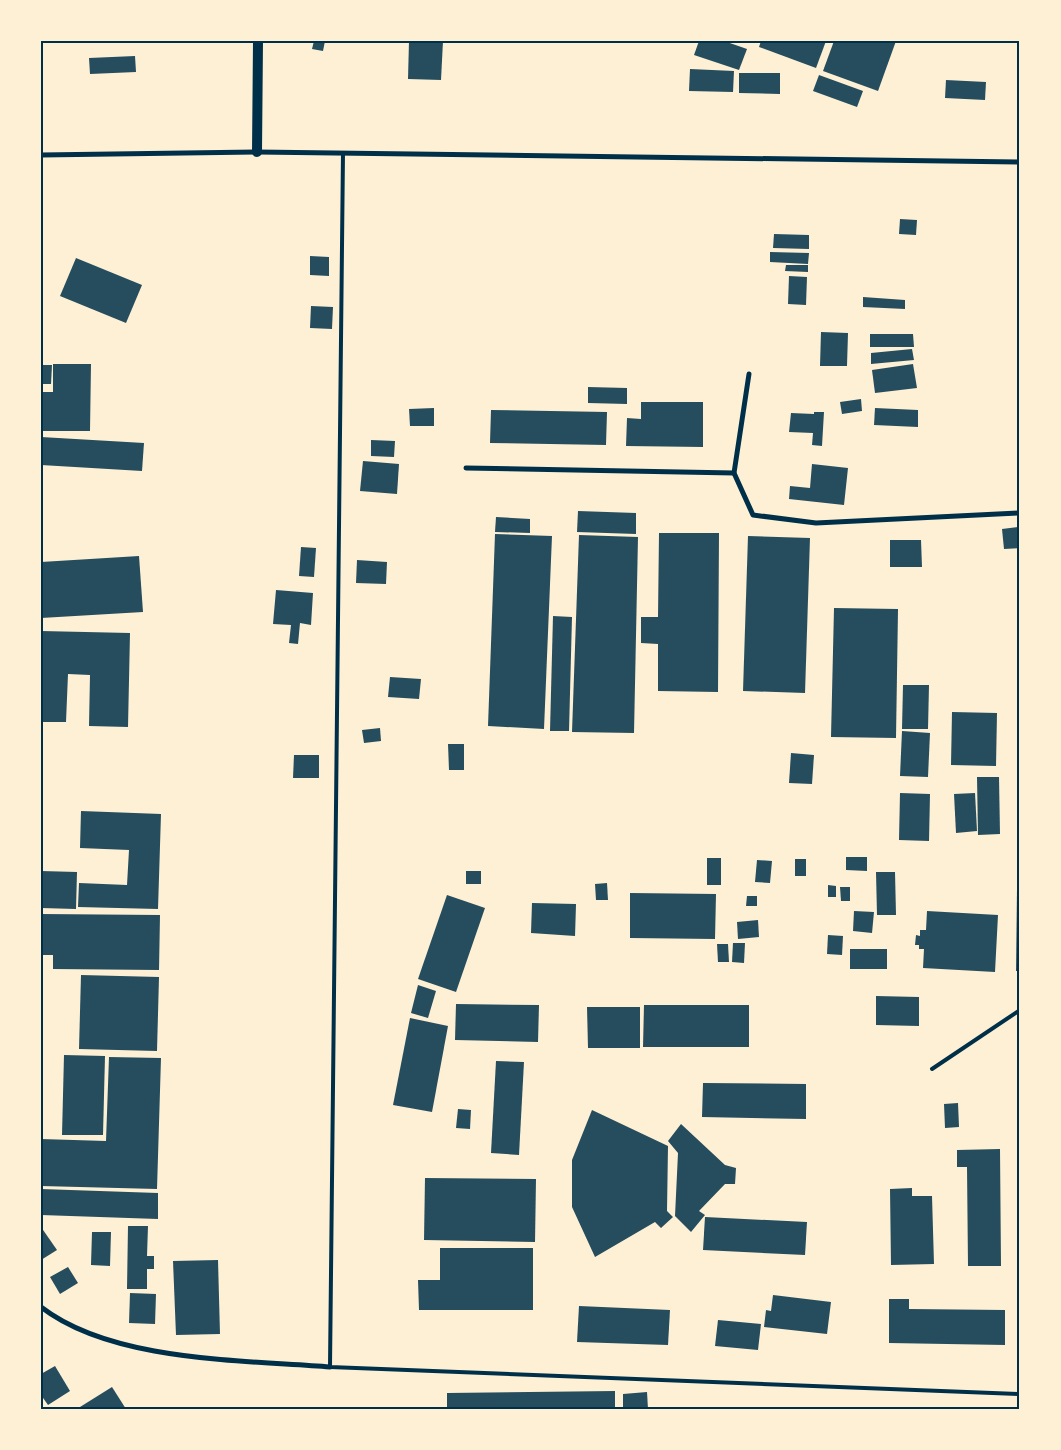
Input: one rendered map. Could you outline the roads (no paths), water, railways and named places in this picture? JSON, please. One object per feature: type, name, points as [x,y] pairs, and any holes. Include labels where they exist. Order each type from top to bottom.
[{"type":"main road","points":[[257,152],[258,41]]},
{"type":"street","points":[[41,154],[257,152],[1020,162]]},
{"type":"street","points":[[749,374],[734,473],[753,515],[816,523],[1020,513]]},
{"type":"street","points":[[466,468],[734,473]]},
{"type":"street","points":[[41,1307],[58,1320],[105,1339],[173,1355],[330,1368]]},
{"type":"lane","points":[[342,153],[330,1368],[1020,1394]]},
{"type":"lane","points":[[932,1069],[1020,1010]]}]
